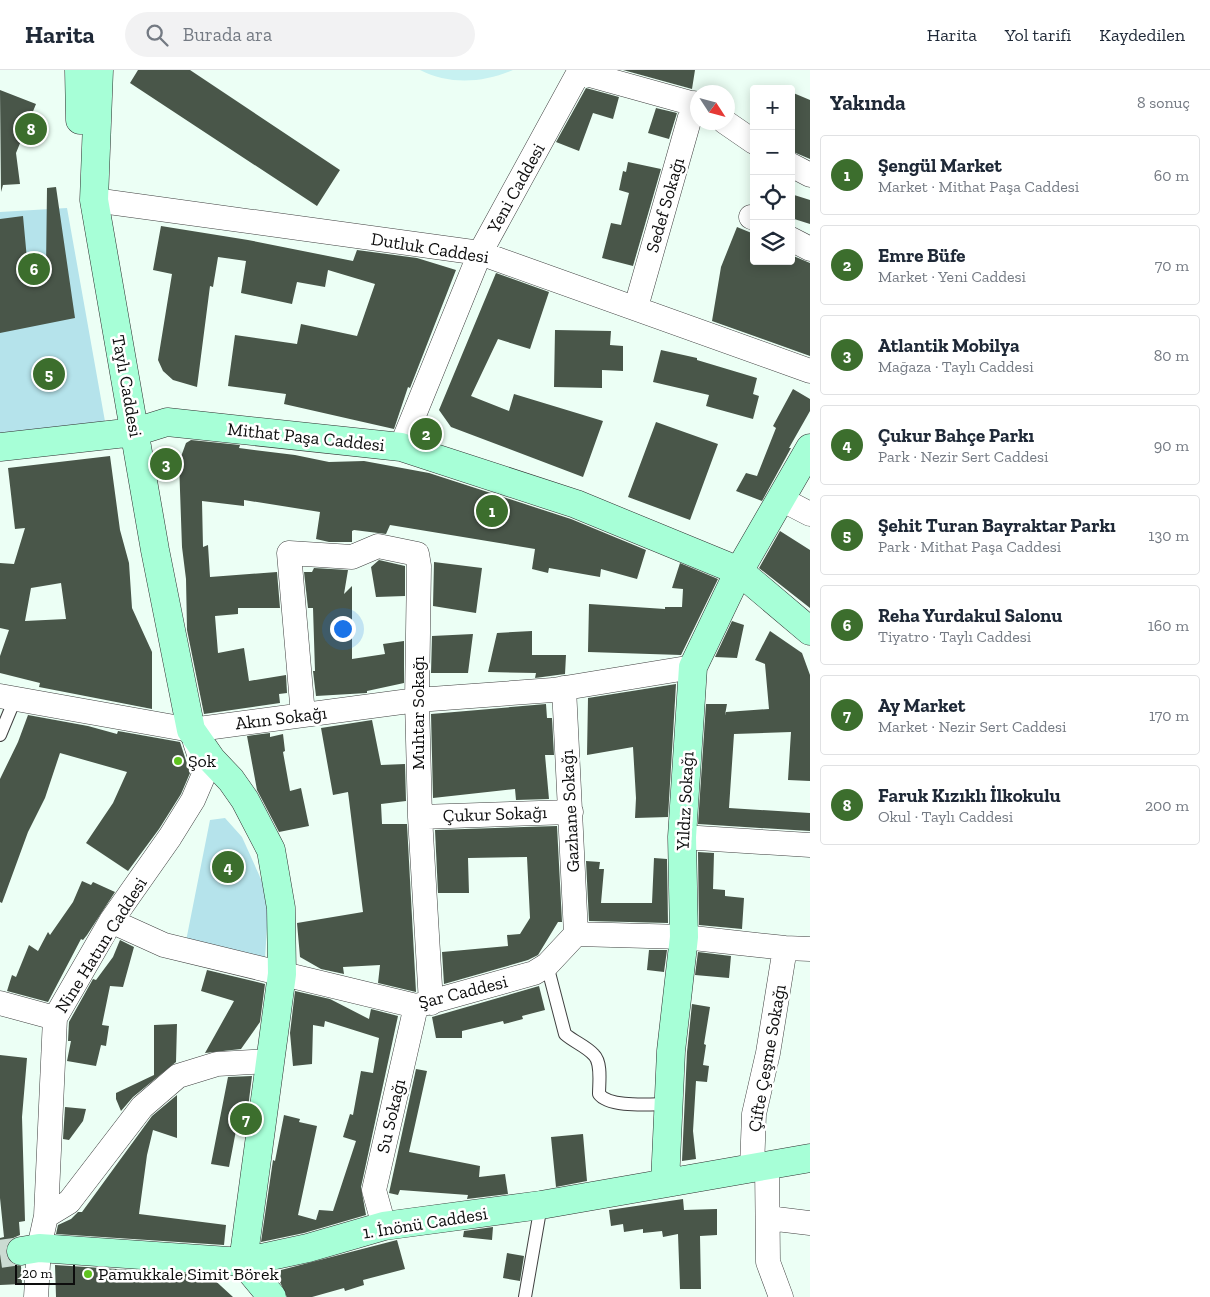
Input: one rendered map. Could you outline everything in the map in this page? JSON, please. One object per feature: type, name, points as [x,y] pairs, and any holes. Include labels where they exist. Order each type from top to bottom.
[{"type":"street","points":[[79,70],[80,159],[94,200]]},
{"type":"street","name":"Taylı Caddesi","points":[[99,70],[94,200],[155,550],[191,730]]},
{"type":"street","points":[[580,71],[690,102]]},
{"type":"street","name":"Yeni Caddesi","points":[[401,447],[480,253],[580,71]]},
{"type":"street","name":"Sedef Sokağı","points":[[636,307],[690,124]]},
{"type":"street","points":[[735,129],[750,139]]},
{"type":"street","points":[[795,167],[810,175]]},
{"type":"street","name":"Dutluk Caddesi","points":[[94,200],[480,253],[636,307],[810,371]]},
{"type":"street","points":[[795,241],[810,249]]},
{"type":"street","name":"Mithat Paşa Caddesi","points":[[0,447],[135,432],[167,422],[401,447],[576,504],[739,571],[810,631]]},
{"type":"street","name":"Yıldız Sokağı","points":[[665,1183],[671,1051],[684,938],[682,837],[693,667],[739,571],[810,448]]},
{"type":"street","points":[[781,499],[810,514]]},
{"type":"street","name":"Muhtar Sokağı","points":[[303,715],[289,553],[352,557],[378,546],[417,554],[419,566],[417,700],[423,1005]]},
{"type":"street","name":"Akın Sokağı","points":[[8,698],[191,730],[417,700],[564,688],[693,667]]},
{"type":"street","name":"Gazhane Sokağı","points":[[564,688],[576,934]]},
{"type":"street","points":[[191,730],[212,760],[231,780],[245,800],[271,850],[281,908],[282,974],[243,1262],[272,1297]]},
{"type":"street","name":"Nine Hatun Caddesi","points":[[36,1297],[30,1250],[46,1216],[55,1018],[111,921],[170,837],[193,800],[204,772],[191,730]]},
{"type":"street","name":"Çukur Sokağı","points":[[420,816],[571,812]]},
{"type":"street","points":[[682,837],[810,845]]},
{"type":"street","name":"Şar Caddesi","points":[[111,921],[164,945],[282,974],[423,1005],[534,973],[547,965],[576,934]]},
{"type":"street","points":[[576,934],[684,938],[810,949]]},
{"type":"street","name":"Çifte Çeşme Sokağı","points":[[781,1297],[768,1262],[768,1218],[754,1114],[768,1053],[785,948]]},
{"type":"street","points":[[0,1003],[55,1018]]},
{"type":"street","name":"Su Sokağı","points":[[384,1226],[374,1190],[423,1005]]},
{"type":"street","points":[[46,1216],[69,1202],[142,1107],[178,1076],[217,1064],[271,1061]]},
{"type":"street","name":"1. İnönü Caddesi","points":[[30,1250],[243,1262],[308,1248],[384,1226],[541,1205],[810,1158]]},
{"type":"street","points":[[768,1218],[810,1223]]},
{"type":"lane","points":[[0,735],[8,698]]},
{"type":"lane","points":[[547,965],[565,1034],[594,1054],[597,1059],[599,1094],[602,1098],[613,1103],[669,1104]]},
{"type":"lane","points":[[525,1297],[541,1205]]},
{"type":"shaded area","points":[[420,70],[513,70],[490,78],[454,80],[431,75]]},
{"type":"shaded area","points":[[67,208],[106,427],[0,438],[0,212]]},
{"type":"shaded area","points":[[225,818],[242,837],[269,897],[265,958],[186,941],[210,820]]},
{"type":"building","points":[[138,70],[190,70],[340,170],[317,206],[130,83]]},
{"type":"building","points":[[623,70],[695,70],[693,85],[690,85],[690,88]]},
{"type":"building","points":[[586,88],[619,97],[613,119],[593,113],[579,151],[556,142]]},
{"type":"building","points":[[0,90],[36,104],[16,153],[20,184],[3,185],[1,192]]},
{"type":"building","points":[[795,94],[810,100],[810,159],[795,153]]},
{"type":"building","points":[[656,108],[677,113],[669,139],[648,133]]},
{"type":"building","points":[[628,162],[661,169],[633,266],[602,258],[611,223],[621,225],[629,193],[619,190],[623,171],[626,172]]},
{"type":"building","points":[[56,187],[75,318],[0,333],[0,219],[23,216],[28,270],[46,270],[47,188]]},
{"type":"building","points":[[795,195],[810,200],[810,224],[795,219]]},
{"type":"building","points":[[161,226],[248,240],[353,261],[357,250],[417,258],[456,270],[410,388],[408,387],[394,429],[284,404],[286,394],[228,386],[235,335],[297,344],[301,324],[357,336],[375,284],[328,270],[325,287],[297,282],[292,304],[241,293],[246,261],[218,257],[213,287],[210,286],[197,387],[173,380],[163,371],[158,360],[172,274],[153,270]]},
{"type":"building","points":[[737,227],[750,232],[750,265],[795,265],[795,257],[810,263],[810,356],[712,321],[721,267]]},
{"type":"building","points":[[496,273],[549,292],[530,349],[498,339],[471,396],[509,411],[514,394],[603,421],[583,477],[451,427],[439,410]]},
{"type":"building","points":[[555,330],[611,331],[610,345],[623,346],[623,371],[602,370],[602,388],[554,387]]},
{"type":"building","points":[[661,350],[697,358],[697,360],[757,378],[753,394],[759,396],[753,419],[706,406],[709,395],[653,382]]},
{"type":"building","points":[[793,389],[810,399],[810,411],[762,501],[736,491],[746,473],[757,476],[776,428],[773,426]]},
{"type":"building","points":[[656,422],[718,444],[690,520],[628,497]]},
{"type":"building","points":[[191,440],[240,445],[239,448],[295,455],[329,462],[364,461],[429,473],[571,519],[646,550],[637,579],[601,569],[600,577],[549,568],[548,573],[532,569],[535,549],[390,525],[386,534],[354,530],[352,531],[352,542],[329,542],[316,539],[320,512],[244,500],[244,506],[202,501],[203,547],[208,545],[210,577],[277,572],[280,608],[238,608],[238,614],[215,616],[218,653],[244,648],[249,681],[286,675],[287,693],[279,694],[280,703],[204,714],[187,630],[186,579],[182,547],[179,462],[186,443]]},
{"type":"building","points":[[110,456],[120,530],[129,563],[132,608],[152,652],[152,709],[39,687],[40,683],[0,673],[0,656],[9,630],[0,628],[0,563],[14,564],[25,528],[15,529],[8,468]],"holes":[[[61,583],[66,619],[25,621],[31,588]]]},
{"type":"building","points":[[780,531],[810,550],[810,608],[759,568]]},
{"type":"building","points":[[379,560],[405,566],[405,596],[376,597],[371,567]]},
{"type":"building","points":[[434,562],[482,568],[476,613],[433,606]]},
{"type":"building","points":[[680,563],[718,579],[681,655],[588,652],[589,604],[665,609],[665,607],[682,607],[683,589],[672,588]]},
{"type":"building","points":[[314,568],[348,570],[344,594],[352,586],[352,659],[385,654],[383,644],[404,641],[404,683],[367,691],[367,693],[316,696],[313,671],[315,671],[313,608],[308,608],[304,572],[312,572]]},
{"type":"building","points":[[732,621],[744,625],[737,658],[715,657]]},
{"type":"building","points":[[532,631],[532,655],[566,655],[565,674],[535,678],[536,673],[488,672],[497,633]]},
{"type":"building","points":[[770,631],[802,653],[810,675],[810,781],[788,780],[791,732],[734,734],[729,808],[810,813],[810,831],[698,824],[706,704],[727,704],[725,715],[726,712],[769,709],[765,664],[755,660]]},
{"type":"building","points":[[473,634],[468,673],[431,673],[432,636]]},
{"type":"building","points":[[676,684],[668,817],[635,818],[636,798],[633,747],[587,755],[588,698]]},
{"type":"building","points":[[546,704],[547,718],[552,718],[554,755],[545,755],[549,799],[516,800],[515,789],[433,798],[431,714]]},
{"type":"building","points":[[28,715],[88,726],[117,734],[118,731],[180,742],[190,773],[181,794],[159,829],[128,871],[86,843],[113,803],[127,772],[60,753],[45,798],[28,832],[2,903],[0,902],[0,779],[18,742]]},
{"type":"building","points":[[372,720],[381,765],[405,764],[406,801],[381,804],[382,824],[407,824],[416,992],[378,983],[380,965],[343,967],[344,974],[321,969],[300,957],[297,923],[363,912],[348,792],[333,795],[321,728]]},
{"type":"building","points":[[270,733],[270,737],[283,734],[285,751],[283,752],[290,791],[301,788],[309,826],[279,832],[257,790],[247,736]]},
{"type":"building","points":[[557,826],[562,922],[558,922],[538,955],[528,960],[444,984],[442,952],[508,946],[507,935],[520,934],[530,918],[527,857],[468,858],[469,893],[438,893],[435,830]]},
{"type":"building","points":[[698,852],[714,853],[713,889],[725,890],[725,896],[744,898],[742,929],[699,925]]},
{"type":"building","points":[[654,858],[667,859],[668,923],[589,921],[586,861],[600,862],[599,869],[604,869],[601,903],[652,903]]},
{"type":"building","points":[[82,881],[91,885],[93,882],[115,892],[87,935],[83,940],[81,939],[48,1002],[7,991],[12,975],[16,977],[29,945],[38,951],[48,932],[50,935],[73,902]]},
{"type":"building","points":[[120,940],[134,947],[123,987],[110,986],[102,1025],[109,1026],[106,1046],[101,1045],[96,1066],[67,1061],[71,1041],[68,1041],[69,1022],[93,979],[96,980],[113,957]]},
{"type":"building","points":[[649,950],[667,950],[664,972],[647,970]]},
{"type":"building","points":[[698,952],[731,956],[729,978],[695,975]]},
{"type":"building","points":[[207,970],[265,984],[260,1022],[241,1049],[205,1053],[234,1001],[201,991]]},
{"type":"building","points":[[539,986],[545,1010],[522,1016],[523,1019],[504,1024],[503,1021],[462,1031],[462,1038],[436,1038],[432,1017]]},
{"type":"building","points":[[295,991],[330,999],[369,1019],[371,1009],[398,1016],[361,1187],[366,1215],[304,1233],[261,1242],[273,1160],[275,1161],[284,1115],[300,1119],[299,1122],[317,1126],[298,1215],[316,1220],[319,1210],[333,1211],[356,1141],[343,1137],[350,1114],[353,1115],[361,1071],[373,1073],[379,1038],[325,1021],[324,1027],[313,1025],[312,1064],[293,1066],[290,1033]]},
{"type":"building","points":[[692,1004],[710,1007],[704,1044],[706,1045],[703,1065],[709,1066],[707,1082],[696,1081],[693,1131],[696,1159],[682,1161],[687,1052]]},
{"type":"building","points":[[177,1024],[176,1062],[133,1097],[121,1111],[116,1099],[116,1093],[154,1075],[154,1025]]},
{"type":"building","points":[[0,1055],[27,1058],[22,1117],[25,1221],[19,1222],[20,1235],[11,1239],[7,1245],[6,1253],[9,1261],[21,1266],[22,1284],[0,1285],[0,1238],[4,1237],[0,1198]]},
{"type":"building","points":[[416,1069],[427,1071],[409,1152],[480,1166],[479,1177],[505,1174],[508,1194],[467,1199],[468,1195],[400,1190],[398,1195],[389,1193]]},
{"type":"building","points":[[252,1076],[247,1116],[239,1115],[229,1167],[211,1164],[228,1077]]},
{"type":"building","points":[[177,1095],[177,1138],[153,1130],[147,1155],[139,1214],[226,1225],[224,1245],[56,1234],[58,1225],[71,1219],[78,1212],[82,1212],[152,1116]]},
{"type":"building","points":[[65,1107],[86,1109],[83,1121],[69,1140],[63,1139]]},
{"type":"building","points":[[583,1134],[587,1181],[556,1187],[551,1137]]},
{"type":"building","points":[[683,1199],[684,1210],[717,1209],[717,1235],[700,1236],[701,1289],[680,1289],[678,1234],[663,1237],[662,1231],[643,1233],[643,1229],[624,1232],[623,1224],[611,1226],[609,1210]]},
{"type":"building","points":[[493,1227],[492,1240],[463,1237],[464,1231]]},
{"type":"building","points":[[397,1240],[405,1269],[363,1280],[364,1285],[345,1291],[344,1288],[312,1297],[287,1297],[280,1282],[281,1270]]},
{"type":"building","points":[[507,1253],[524,1256],[520,1281],[503,1278]]},
{"type":"building","points":[[55,1265],[209,1275],[233,1297],[56,1297]]},
{"type":"tunnel","points":[[0,1254],[21,1251]]},
{"type":"place","name":"Faruk Kızıklı İlkokulu","points":[[31,129]]},
{"type":"place","name":"Reha Yurdakul Salonu","points":[[34,269]]},
{"type":"place","name":"Şehit Turan Bayraktar Parkı","points":[[49,374]]},
{"type":"place","name":"Emre Büfe","points":[[426,434]]},
{"type":"place","name":"Atlantik Mobilya","points":[[166,464]]},
{"type":"place","name":"Şengül Market","points":[[492,511]]},
{"type":"place","name":"Şok","points":[[178,761]]},
{"type":"place","name":"Çukur Bahçe Parkı","points":[[228,867]]},
{"type":"place","name":"Ay Market","points":[[246,1119]]},
{"type":"place","name":"Pamukkale Simit Börek","points":[[88,1274]]}]
